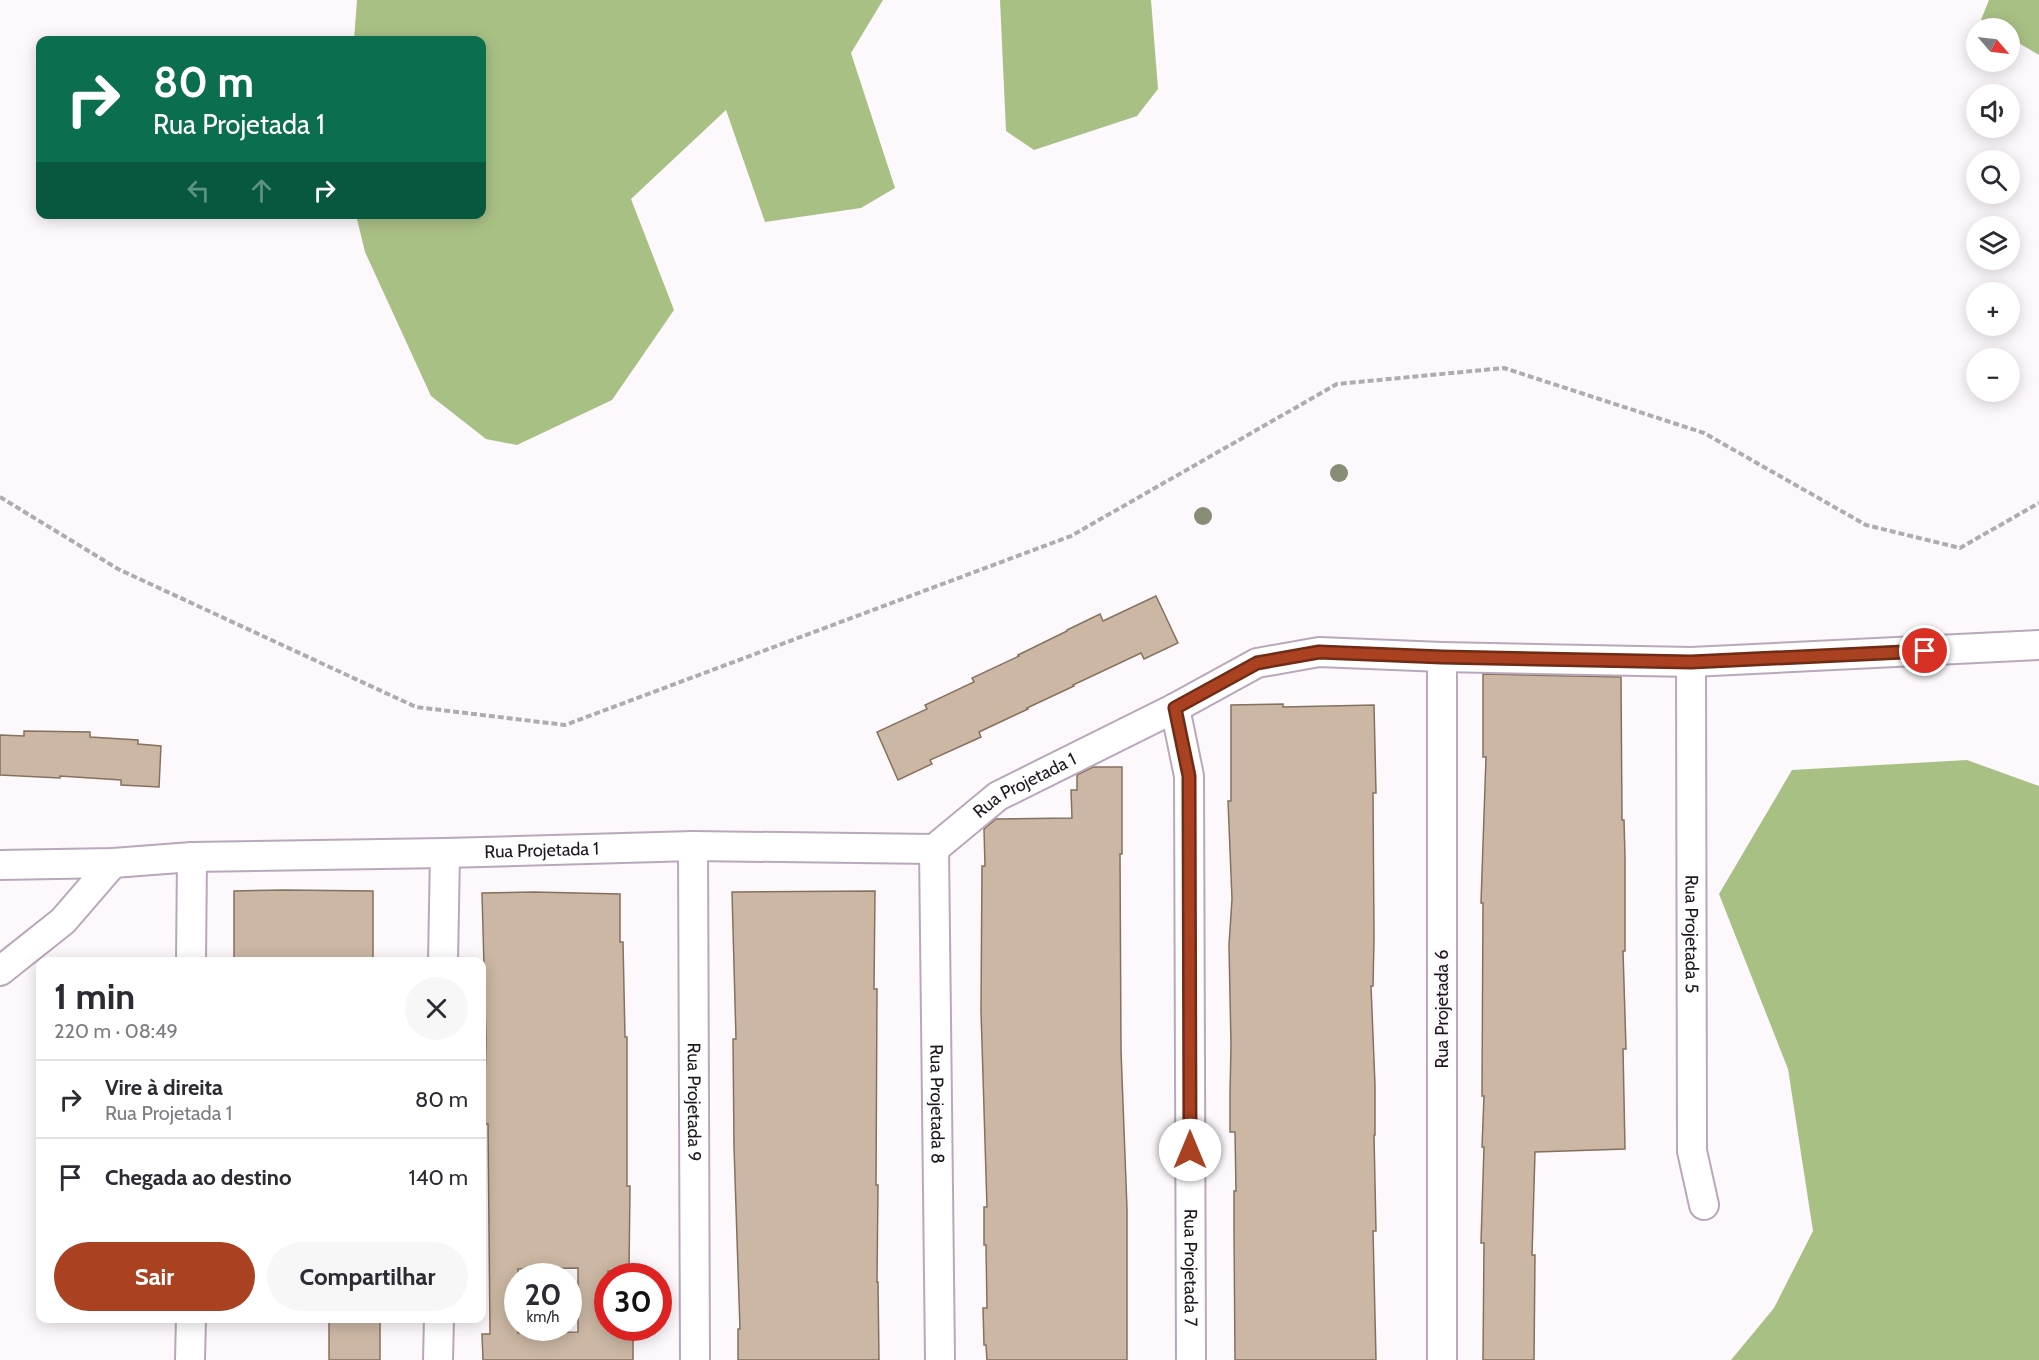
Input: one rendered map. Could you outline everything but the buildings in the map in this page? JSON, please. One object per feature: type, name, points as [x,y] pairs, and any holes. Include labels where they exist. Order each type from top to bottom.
[{"type":"street","name":"Rua Projetada 1","points":[[0,865],[113,863],[192,857],[693,846],[934,849],[998,796],[1175,708],[1257,663],[1319,652],[1691,662],[2039,645]]},
{"type":"street","name":"Rua Projetada 6","points":[[1442,657],[1442,1360]]},
{"type":"street","name":"Rua Projetada 5","points":[[1691,662],[1692,1152],[1704,1205]]},
{"type":"street","name":"Rua Projetada 7","points":[[1175,708],[1189,776],[1191,1360]]},
{"type":"street","name":"Rua Projetada 9","points":[[693,846],[695,1360]]},
{"type":"street","name":"Rua Projetada 8","points":[[934,849],[940,1360]]},
{"type":"street","points":[[443,957],[445,853]]},
{"type":"street","points":[[191,957],[192,857]]},
{"type":"street","points":[[0,971],[63,921],[113,863]]},
{"type":"street","points":[[190,1323],[190,1360]]},
{"type":"street","points":[[438,1360],[439,1323]]},
{"type":"path","points":[[0,496],[118,569],[416,707],[566,724],[1071,536],[1336,384],[1504,368],[1704,433],[1866,525],[1960,548],[2039,503]]},
{"type":"green space","points":[[357,0],[883,0],[851,53],[895,188],[861,208],[765,222],[726,110],[631,199],[674,310],[612,400],[517,445],[486,439],[431,396],[365,252],[357,219],[486,219],[486,36],[354,36]]},
{"type":"green space","points":[[1000,0],[1151,0],[1158,89],[1137,116],[1034,150],[1006,131]]},
{"type":"green space","points":[[1989,0],[2039,0],[2039,55],[2020,44],[2020,18],[1982,18]]},
{"type":"green space","points":[[1967,760],[2039,786],[2039,1360],[1731,1360],[1774,1308],[1813,1231],[1788,1069],[1719,894],[1792,770]]},
{"type":"route","points":[[1190,1150],[1189,776],[1175,708],[1257,663],[1319,652],[1691,662],[1925,651]]}]
